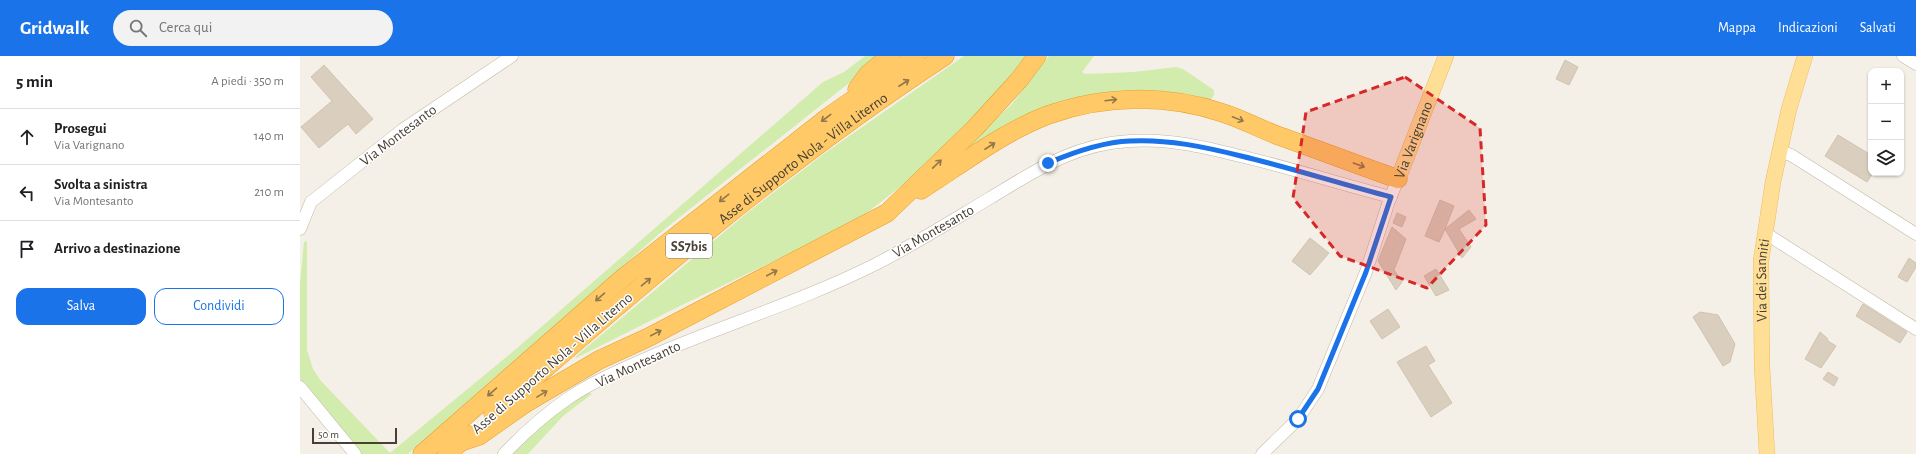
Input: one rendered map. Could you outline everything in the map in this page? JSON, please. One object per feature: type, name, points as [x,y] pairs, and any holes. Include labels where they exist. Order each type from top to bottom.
[{"type":"highway","points":[[848,103],[868,74],[890,56]]},
{"type":"highway","name":"Asse di Supporto Nola - Villa Literno","points":[[422,454],[624,277],[848,103],[916,56]]},
{"type":"highway","name":"Asse di Supporto Nola - Villa Literno","points":[[454,448],[702,234],[830,134],[945,56]]},
{"type":"highway","points":[[887,213],[975,128],[1019,80],[1037,56]]},
{"type":"highway","points":[[454,448],[479,436],[526,403],[599,360],[647,338],[887,213],[1007,135],[1047,115],[1087,103],[1128,98],[1184,102],[1224,113],[1277,135],[1398,179]]},
{"type":"main road","name":"Via Varignano","points":[[1398,179],[1446,56]]},
{"type":"main road","name":"Via dei Sanniti","points":[[1788,109],[1790,84],[1795,56]]},
{"type":"main road","name":"Via dei Sanniti","points":[[1767,454],[1762,366],[1761,284],[1765,233],[1788,109],[1805,56]]},
{"type":"street","name":"Via Montesanto","points":[[300,229],[311,202],[402,130],[512,56]]},
{"type":"street","points":[[1903,56],[1916,64]]},
{"type":"street","name":"Via Montesanto","points":[[504,454],[536,423],[567,399],[585,388],[621,370],[678,345],[830,285],[877,264],[1048,163],[1084,149],[1130,140],[1189,144],[1260,161],[1391,197]]},
{"type":"street","points":[[1779,151],[1791,155],[1916,234]]},
{"type":"street","name":"Via Varignano","points":[[1262,454],[1298,419],[1318,389],[1366,272],[1398,179]]},
{"type":"street","points":[[1765,233],[1916,329]]},
{"type":"street","points":[[300,388],[355,454]]},
{"type":"highlighted area","points":[[1405,77],[1480,128],[1486,225],[1427,288],[1340,256],[1293,198],[1306,112]]},
{"type":"green space","points":[[865,56],[883,56],[666,228],[408,454],[361,454],[306,390],[300,379],[300,284],[304,242],[307,241],[307,350],[313,369],[321,381],[390,453],[516,349],[823,82],[844,72]]},
{"type":"green space","points":[[964,56],[1028,56],[977,115],[919,172],[863,216],[822,238],[576,358],[575,357],[747,213],[825,153]]},
{"type":"green space","points":[[1049,56],[1094,56],[1082,72],[1085,74],[1134,72],[1176,67],[1183,69],[1214,90],[1214,95],[1210,101],[1119,95],[958,155],[1012,104]]},
{"type":"green space","points":[[586,392],[592,394],[563,416],[528,454],[507,454],[540,423]]},
{"type":"building","points":[[1565,60],[1578,67],[1569,85],[1556,79]]},
{"type":"building","points":[[324,65],[373,119],[356,134],[348,124],[319,148],[301,127],[332,101],[311,77]]},
{"type":"building","points":[[1838,135],[1868,153],[1868,176],[1871,176],[1867,182],[1825,156]]},
{"type":"building","points":[[1440,200],[1454,206],[1439,242],[1425,236]]},
{"type":"building","points":[[1469,210],[1476,219],[1459,229],[1471,247],[1462,258],[1445,229]]},
{"type":"building","points":[[1397,213],[1406,217],[1402,227],[1393,223]]},
{"type":"building","points":[[1392,227],[1406,239],[1394,270],[1402,282],[1396,290],[1378,261]]},
{"type":"building","points":[[1310,238],[1329,253],[1310,275],[1292,261]]},
{"type":"building","points":[[1909,258],[1916,263],[1916,267],[1907,282],[1898,277]]},
{"type":"building","points":[[1436,269],[1449,290],[1436,296],[1424,276]]},
{"type":"building","points":[[1863,304],[1907,332],[1900,343],[1856,316]]},
{"type":"building","points":[[1388,309],[1400,327],[1382,339],[1370,321]]},
{"type":"building","points":[[1700,312],[1718,315],[1735,344],[1730,362],[1723,366],[1693,317]]},
{"type":"building","points":[[1820,332],[1827,338],[1828,341],[1836,346],[1821,368],[1805,359]]},
{"type":"building","points":[[1426,346],[1435,361],[1428,365],[1452,403],[1431,417],[1397,362]]},
{"type":"building","points":[[1828,372],[1838,378],[1834,386],[1823,379]]},
{"type":"route","points":[[1048,163],[1084,149],[1115,142],[1130,140],[1189,144],[1222,151],[1391,197],[1366,272],[1318,389],[1298,419]]}]
